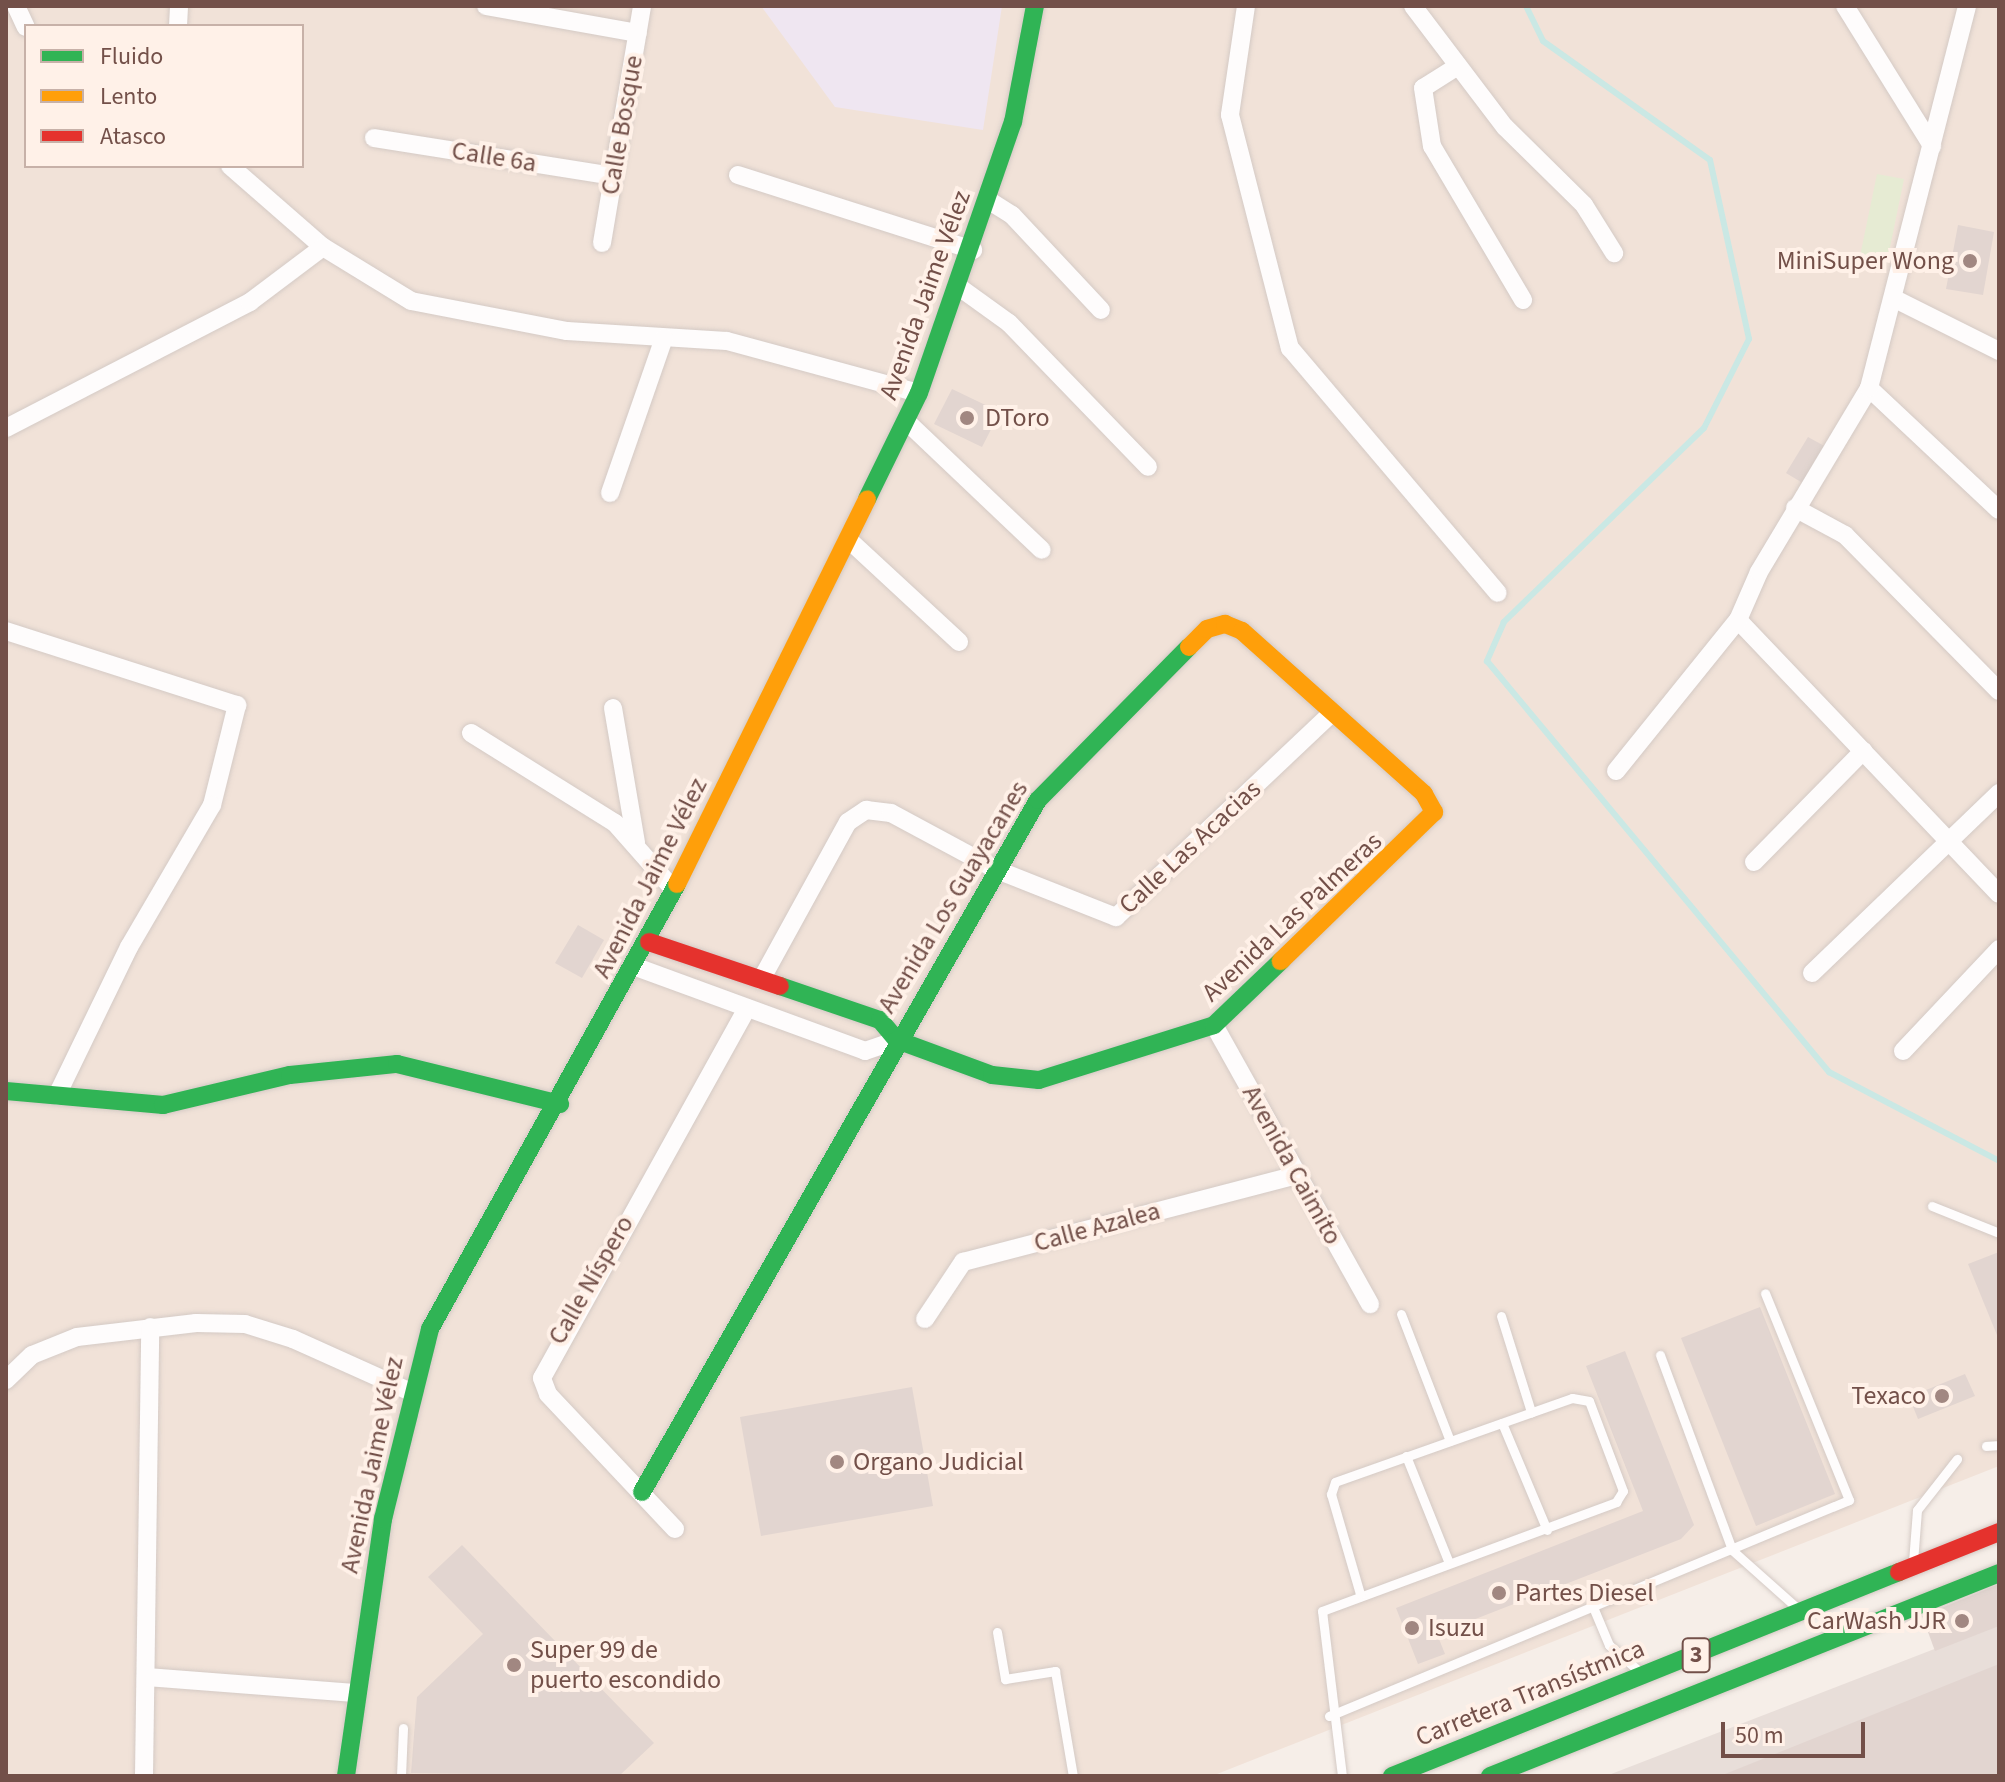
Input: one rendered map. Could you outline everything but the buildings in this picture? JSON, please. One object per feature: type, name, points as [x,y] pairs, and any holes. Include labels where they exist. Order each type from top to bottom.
[{"type":"street","points":[[486,6],[638,33]]},
{"type":"street","name":"Calle Bosque","points":[[602,243],[642,6]]},
{"type":"street","name":"Avenida Jaime Vélez","points":[[346,1776],[355,1693],[411,1392],[430,1329],[636,967],[919,393],[973,250],[1013,122],[1035,6]]},
{"type":"street","points":[[1246,6],[1230,115],[1290,348],[1498,593]]},
{"type":"street","points":[[1413,6],[1505,127],[1584,205],[1614,253]]},
{"type":"street","points":[[1845,6],[1932,146]]},
{"type":"street","points":[[1616,771],[1738,620],[1795,508],[1869,388],[1967,6]]},
{"type":"street","points":[[1458,66],[1423,88],[1432,146],[1523,300]]},
{"type":"street","name":"Calle 6a","points":[[374,138],[613,176]]},
{"type":"street","points":[[232,168],[323,247],[411,301],[469,317],[664,338],[727,341],[919,393]]},
{"type":"street","points":[[738,175],[973,250]]},
{"type":"street","points":[[988,200],[1012,215],[1101,310]]},
{"type":"street","points":[[6,428],[250,302],[323,247]]},
{"type":"street","points":[[959,287],[1009,323],[1148,467]]},
{"type":"street","points":[[1893,298],[1999,351]]},
{"type":"street","points":[[610,493],[664,338]]},
{"type":"street","points":[[1869,388],[1999,510]]},
{"type":"street","points":[[906,421],[1042,550]]},
{"type":"street","points":[[1795,508],[1845,535],[1999,691]]},
{"type":"street","points":[[849,540],[959,642]]},
{"type":"street","points":[[1738,620],[1948,836],[1999,894]]},
{"type":"street","name":"Avenida Los Guayacanes","points":[[642,1492],[897,1040],[1038,800],[1207,629],[1225,624],[1242,631],[1331,714],[1424,794],[1434,812]]},
{"type":"street","points":[[6,631],[237,705],[212,805],[122,960],[57,1095]]},
{"type":"street","points":[[613,708],[636,843]]},
{"type":"street","name":"Calle Las Acacias","points":[[761,980],[848,822],[866,810],[891,813],[997,870],[1116,917],[1331,714]]},
{"type":"street","points":[[471,733],[636,843],[674,890]]},
{"type":"street","points":[[1754,862],[1863,751]]},
{"type":"street","points":[[1812,973],[1948,836],[1999,793]]},
{"type":"street","name":"Avenida Las Palmeras","points":[[649,942],[880,1020],[897,1040],[1015,1081],[1214,1025],[1434,812]]},
{"type":"street","points":[[1903,1051],[1999,949]]},
{"type":"street","points":[[636,967],[865,1051],[897,1040]]},
{"type":"street","name":"Calle Níspero","points":[[675,1529],[548,1394],[545,1362],[747,1008]]},
{"type":"street","name":"Avenida Caimito","points":[[1214,1025],[1370,1304]]},
{"type":"street","points":[[6,1091],[163,1105],[290,1075],[397,1064],[560,1104]]},
{"type":"street","name":"Calle Azalea","points":[[925,1319],[963,1262],[1298,1175]]},
{"type":"street","points":[[6,1380],[32,1355],[77,1337],[150,1327],[245,1324],[411,1392]]},
{"type":"street","points":[[144,1776],[150,1327]]},
{"type":"street","name":"Carretera Transístmica","points":[[1392,1776],[1999,1532]]},
{"type":"street","name":"3","points":[[1490,1776],[1519,1771],[1999,1573]]},
{"type":"street","points":[[146,1677],[355,1693]]},
{"type":"lane","points":[[1932,1206],[1999,1233]]},
{"type":"lane","points":[[1329,1716],[1849,1500],[1765,1293]]},
{"type":"lane","points":[[1401,1314],[1450,1441]]},
{"type":"lane","points":[[1501,1316],[1531,1412]]},
{"type":"lane","points":[[1660,1355],[1732,1550],[1803,1612]]},
{"type":"lane","points":[[1342,1776],[1329,1716],[1318,1618],[1360,1594],[1601,1510],[1623,1491],[1589,1401],[1531,1412],[1406,1456],[1332,1487],[1360,1594]]},
{"type":"lane","points":[[1502,1423],[1547,1530]]},
{"type":"lane","points":[[1986,1446],[1999,1445]]},
{"type":"lane","points":[[1406,1456],[1449,1563]]},
{"type":"lane","points":[[1913,1567],[1917,1510],[1957,1459]]},
{"type":"lane","points":[[1593,1607],[1609,1645],[1645,1675]]},
{"type":"lane","points":[[997,1632],[1005,1679],[1055,1671],[1073,1776]]},
{"type":"lane","points":[[401,1776],[403,1728]]},
{"type":"shaded area","points":[[6,6],[1999,6],[1999,1466],[1212,1776],[6,1776]]},
{"type":"shaded area","points":[[761,6],[1002,6],[983,130],[835,107]]},
{"type":"shaded area","points":[[1999,1624],[1999,1776],[1606,1776]]},
{"type":"green space","points":[[1877,174],[1904,179],[1887,262],[1860,256]]},
{"type":"waterway","points":[[1526,6],[1543,41],[1710,160],[1749,339],[1704,428],[1504,622],[1487,661],[1829,1072],[1999,1161]]},
{"type":"traffic: fast","points":[[867,499],[919,393],[1013,122],[1035,6]]},
{"type":"traffic: fast","points":[[642,1492],[1038,800],[1189,647]]},
{"type":"traffic: fast","points":[[346,1776],[383,1519],[430,1329],[677,884]]},
{"type":"traffic: fast","points":[[780,986],[880,1020],[897,1040],[992,1075],[1039,1080],[1214,1025],[1281,961]]},
{"type":"traffic: fast","points":[[6,1091],[163,1105],[290,1075],[397,1064],[560,1104]]},
{"type":"traffic: fast","points":[[1392,1776],[1899,1572]]},
{"type":"traffic: fast","points":[[1490,1776],[1999,1573]]},
{"type":"traffic: slow","points":[[677,884],[867,499]]},
{"type":"traffic: slow","points":[[1189,647],[1207,629],[1225,624],[1242,631],[1424,794],[1434,812],[1281,961]]},
{"type":"traffic: jam","points":[[649,942],[780,986]]},
{"type":"traffic: jam","points":[[1899,1572],[1999,1532]]},
{"type":"place","name":"MiniSuper Wong","points":[[1970,261]]},
{"type":"place","name":"DToro","points":[[967,418]]},
{"type":"place","name":"Texaco","points":[[1942,1396]]},
{"type":"place","name":"Organo Judicial","points":[[837,1462]]},
{"type":"place","name":"Partes Diesel","points":[[1499,1593]]},
{"type":"place","name":"CarWash JJR","points":[[1962,1621]]},
{"type":"place","name":"Isuzu","points":[[1412,1628]]},
{"type":"place","name":"Super 99 de puerto escondido","points":[[514,1665]]}]
